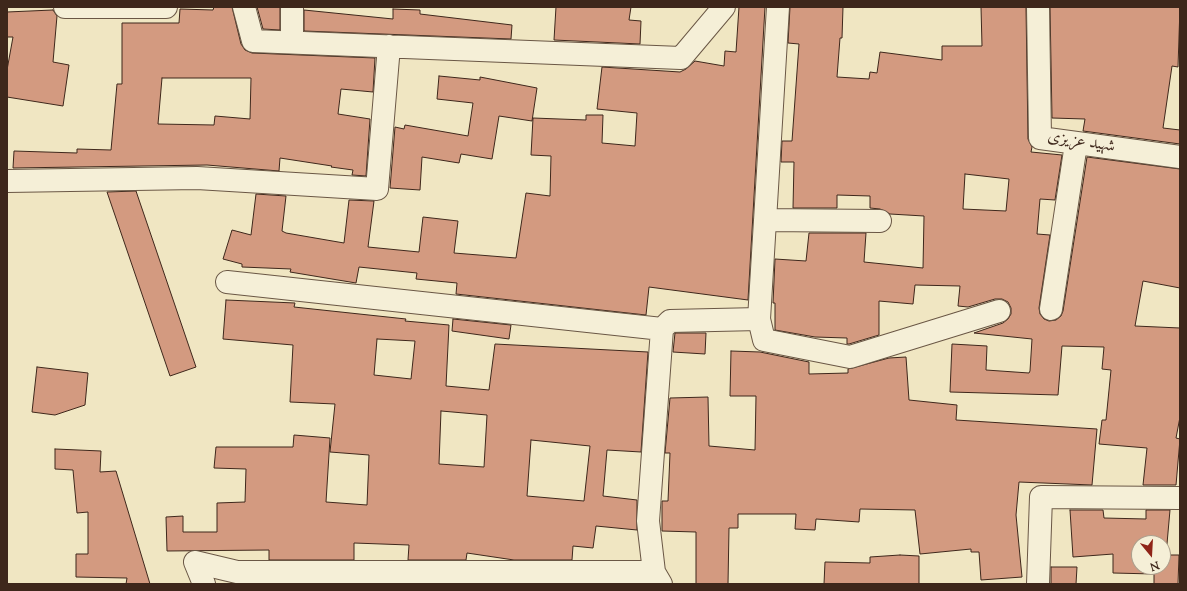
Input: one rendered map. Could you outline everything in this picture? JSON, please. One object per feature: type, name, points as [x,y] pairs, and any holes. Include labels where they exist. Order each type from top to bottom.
[{"type":"street","points":[[64,7],[166,7]]},
{"type":"street","points":[[244,7],[253,41],[681,58],[724,7]]},
{"type":"street","points":[[292,7],[292,42]]},
{"type":"street","points":[[778,7],[759,319],[764,340],[850,357],[999,311]]},
{"type":"street","name":"شهید عزیزی","points":[[1038,7],[1040,138],[1180,157]]},
{"type":"street","points":[[7,181],[198,178],[376,189],[389,46]]},
{"type":"street","points":[[1051,309],[1076,144]]},
{"type":"street","points":[[765,220],[880,221]]},
{"type":"street","points":[[227,282],[662,329]]},
{"type":"street","points":[[204,584],[195,562],[237,578],[657,578],[648,521],[662,329],[670,321],[759,319]]},
{"type":"street","points":[[1038,584],[1040,497],[1180,498]]},
{"type":"building","points":[[214,7],[232,7],[241,44],[245,50],[252,53],[375,58],[373,92],[341,89],[338,114],[370,119],[366,176],[352,175],[353,170],[280,158],[279,171],[207,165],[13,168],[14,151],[77,153],[77,149],[111,150],[117,84],[122,84],[122,23],[179,23],[180,9],[213,10]],"holes":[[[162,78],[251,78],[250,119],[215,116],[214,125],[158,124]]]},
{"type":"building","points":[[257,7],[280,7],[280,30],[263,29]]},
{"type":"building","points":[[556,7],[631,7],[629,20],[641,21],[640,44],[554,40]]},
{"type":"building","points":[[739,7],[765,7],[748,300],[649,287],[646,315],[456,294],[457,283],[416,279],[417,273],[359,267],[356,283],[290,272],[291,269],[242,267],[242,264],[223,259],[232,230],[251,235],[256,194],[286,196],[282,231],[286,233],[344,243],[349,200],[374,201],[368,247],[419,252],[423,217],[458,221],[454,253],[516,258],[526,193],[550,196],[551,156],[531,155],[533,118],[586,120],[586,115],[603,115],[602,143],[635,146],[637,113],[597,109],[602,67],[680,72],[695,61],[724,66],[725,51],[736,52]]},
{"type":"building","points":[[790,7],[843,7],[842,38],[840,38],[837,77],[869,79],[870,72],[877,73],[880,52],[942,60],[942,46],[982,46],[981,7],[1026,7],[1028,139],[1032,147],[1031,152],[1062,155],[1055,200],[1040,199],[1037,234],[1050,235],[1039,308],[1040,314],[1044,319],[1049,321],[1056,320],[1061,316],[1063,311],[1087,157],[1180,169],[1180,288],[1143,281],[1135,326],[1180,328],[1180,417],[1176,438],[1180,439],[1176,485],[1143,485],[1147,448],[1099,444],[1102,420],[1106,420],[1111,370],[1102,369],[1104,347],[1062,346],[1058,395],[950,392],[952,344],[987,346],[986,370],[1029,373],[1032,339],[974,333],[1003,323],[1008,319],[1011,314],[1011,308],[1008,302],[1002,299],[995,299],[968,307],[958,306],[960,286],[915,285],[913,304],[879,301],[879,335],[847,344],[847,338],[815,337],[775,330],[775,303],[773,303],[775,259],[806,261],[809,233],[866,233],[864,262],[923,268],[924,216],[890,214],[880,209],[870,208],[870,196],[837,195],[837,208],[793,208],[794,162],[781,162],[782,141],[792,141],[799,44],[788,43]],"holes":[[[965,174],[1009,179],[1006,211],[963,209]]]},
{"type":"building","points":[[1050,7],[1180,7],[1178,67],[1172,66],[1163,128],[1180,130],[1180,144],[1083,131],[1085,119],[1052,118]]},
{"type":"building","points":[[393,9],[420,10],[420,14],[512,25],[511,39],[304,31],[304,10],[393,19]]},
{"type":"building","points":[[53,10],[57,16],[53,62],[69,65],[63,106],[7,97],[7,70],[13,37],[7,37],[7,12]]},
{"type":"building","points":[[439,76],[480,80],[480,77],[537,88],[532,121],[499,116],[492,159],[461,154],[459,163],[422,157],[420,190],[390,188],[395,127],[404,129],[405,125],[468,136],[473,103],[437,99]]},
{"type":"building","points":[[136,191],[196,367],[170,376],[107,192]]},
{"type":"building","points":[[226,300],[295,303],[294,307],[449,325],[446,386],[489,390],[495,344],[648,352],[641,452],[607,450],[603,496],[637,500],[637,530],[596,526],[593,548],[573,546],[572,560],[514,560],[467,553],[466,560],[408,560],[409,545],[354,543],[354,560],[269,560],[269,550],[167,551],[166,517],[183,516],[183,532],[217,532],[217,503],[245,502],[246,469],[214,468],[216,447],[293,447],[294,435],[330,438],[326,502],[367,505],[369,455],[330,452],[335,404],[290,402],[293,345],[223,339]],"holes":[[[377,339],[415,341],[411,379],[374,375]],[[441,411],[487,415],[484,467],[439,464]],[[531,440],[590,446],[584,501],[527,496]]]},
{"type":"building","points":[[453,319],[511,325],[509,339],[452,331]]},
{"type":"building","points":[[675,333],[706,333],[705,354],[673,352]]},
{"type":"building","points":[[731,351],[760,352],[809,362],[809,374],[848,373],[848,369],[889,358],[906,357],[909,400],[957,405],[956,420],[1097,429],[1092,485],[1019,482],[1016,515],[1022,577],[981,580],[979,552],[971,552],[971,549],[920,554],[915,510],[860,509],[859,522],[816,519],[815,530],[795,529],[796,514],[738,514],[738,528],[729,528],[728,584],[696,584],[696,532],[662,531],[662,501],[668,501],[670,453],[665,453],[670,398],[708,397],[709,446],[755,450],[756,396],[730,396]]},
{"type":"building","points":[[37,367],[88,373],[85,405],[55,415],[32,412]]},
{"type":"building","points":[[55,449],[101,451],[100,472],[116,471],[150,584],[126,584],[127,578],[76,577],[76,554],[88,554],[88,512],[77,513],[73,470],[55,469]]},
{"type":"building","points":[[1070,510],[1103,510],[1104,518],[1146,519],[1146,510],[1170,510],[1168,535],[1131,535],[1131,573],[1113,573],[1113,554],[1073,557]]},
{"type":"building","points":[[900,555],[919,556],[919,584],[824,584],[825,562],[870,563],[870,557]]},
{"type":"building","points":[[1171,555],[1179,555],[1178,584],[1154,584],[1154,575],[1171,575]]},
{"type":"building","points":[[1051,567],[1077,567],[1076,584],[1051,584]]}]
